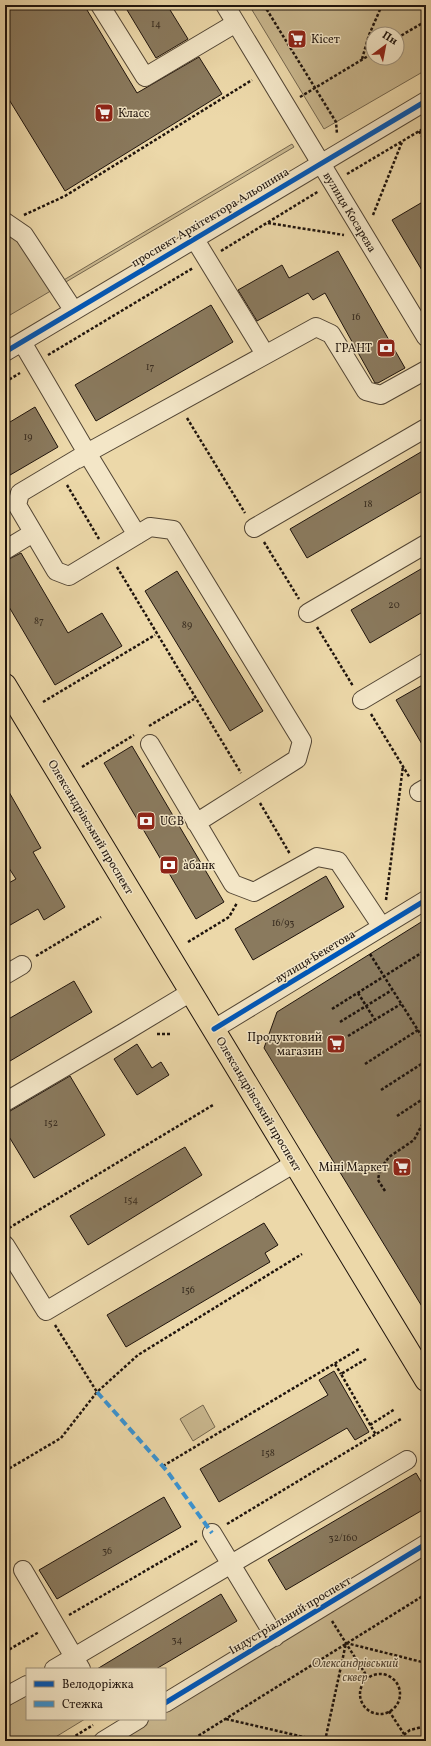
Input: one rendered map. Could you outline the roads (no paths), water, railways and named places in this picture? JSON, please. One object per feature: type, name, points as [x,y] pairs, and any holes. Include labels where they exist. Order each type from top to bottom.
[{"type":"main road","name":"Олександрівський проспект","points":[[5,685],[426,1380]]},
{"type":"street","points":[[100,5],[145,77],[236,23]]},
{"type":"street","name":"вулиця Косарєва","points":[[225,5],[426,337]]},
{"type":"street","name":"проспект Архітектора Альошина","points":[[5,352],[426,101]]},
{"type":"street","points":[[6,223],[24,235],[74,311]]},
{"type":"street","points":[[194,238],[265,354]]},
{"type":"street","points":[[196,822],[297,759],[302,741],[173,530],[150,527],[69,576],[56,571],[17,506],[20,493],[265,354],[316,327],[331,334],[366,391],[381,395],[426,370]]},
{"type":"street","points":[[22,342],[87,454],[137,535]]},
{"type":"street","points":[[254,528],[426,428]]},
{"type":"street","points":[[5,550],[33,533]]},
{"type":"street","points":[[308,613],[426,544]]},
{"type":"street","points":[[362,700],[426,662]]},
{"type":"street","points":[[150,744],[233,884],[254,892],[317,857],[338,861],[382,927]]},
{"type":"street","name":"вулиця Бекетова","points":[[214,1029],[426,900]]},
{"type":"street","points":[[5,975],[22,965]]},
{"type":"street","points":[[5,1102],[191,992]]},
{"type":"street","points":[[5,1245],[46,1311],[295,1163]]},
{"type":"street","points":[[58,1668],[78,1663],[231,1564],[407,1460]]},
{"type":"street","points":[[212,1533],[274,1637]]},
{"type":"street","name":"Індустріальний проспект","points":[[166,1702],[426,1544]]},
{"type":"street","points":[[24,1570],[78,1663]]},
{"type":"street","points":[[5,1697],[26,1686]]},
{"type":"street","points":[[103,1741],[110,1724],[133,1720]]},
{"type":"place","name":"Кісет","points":[[297,39]]},
{"type":"place","name":"Класс","points":[[104,113]]},
{"type":"place","name":"ГРАНТ","points":[[386,348]]},
{"type":"place","name":"UGB","points":[[146,821]]},
{"type":"place","name":"а̀банк","points":[[169,865]]},
{"type":"place","name":"Продуктовий магазин","points":[[336,1044]]},
{"type":"place","name":"Міні Маркет","points":[[402,1167]]},
{"type":"park label","name":"Олександрівський сквер","points":[[355,1670]]}]
